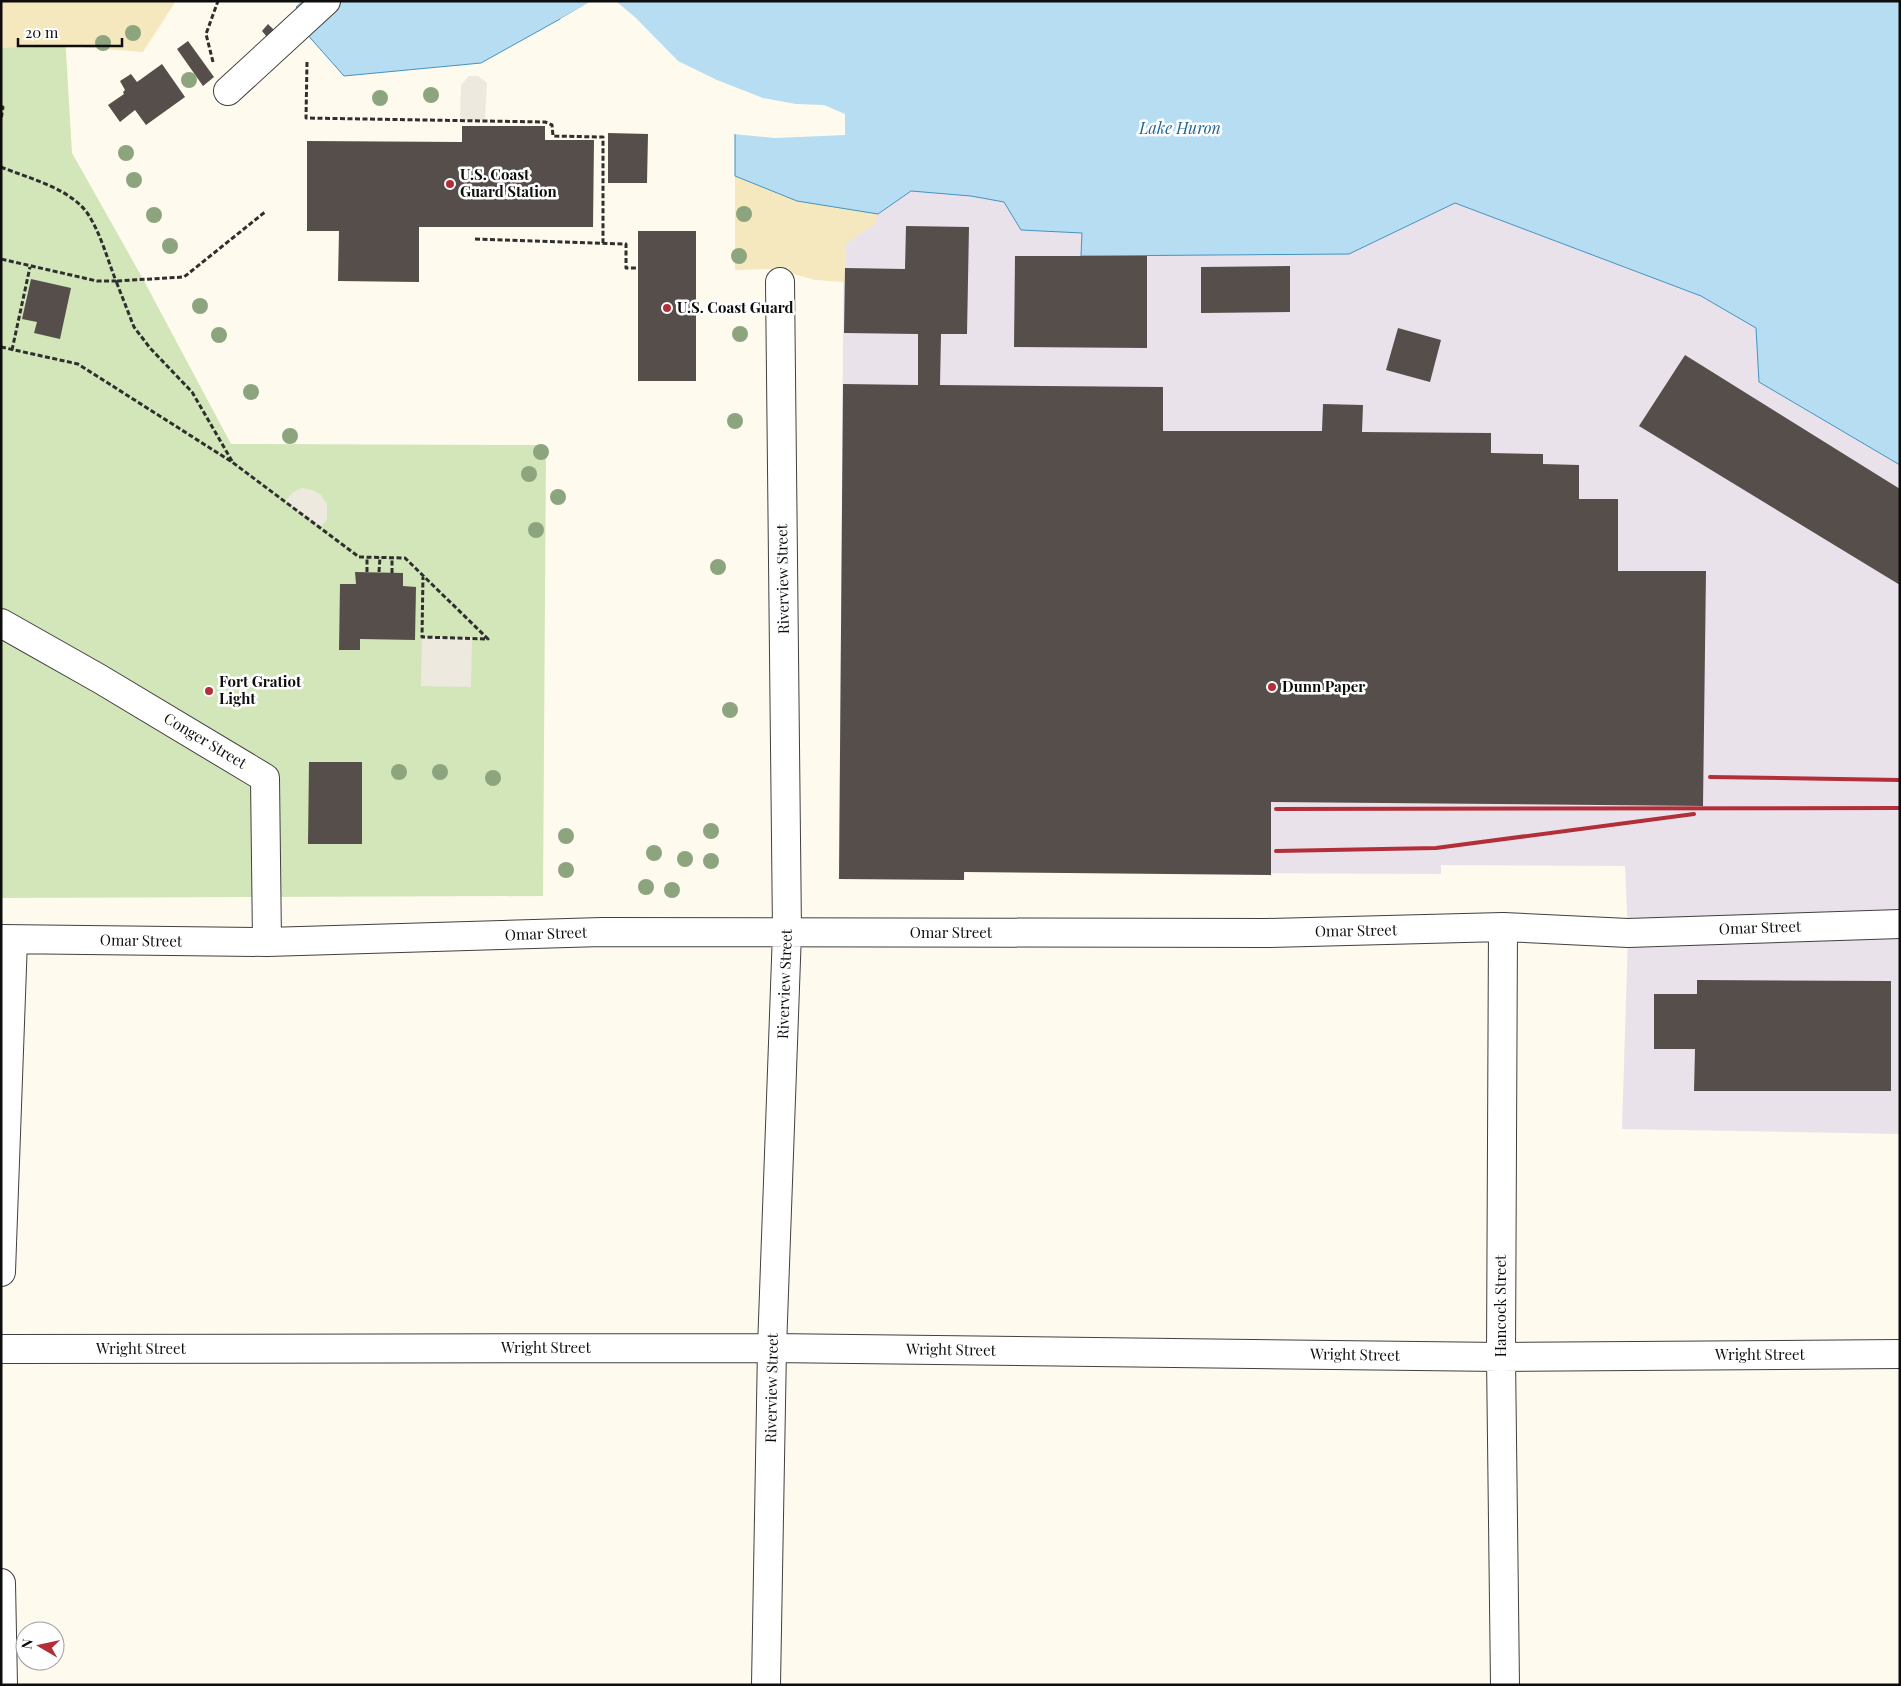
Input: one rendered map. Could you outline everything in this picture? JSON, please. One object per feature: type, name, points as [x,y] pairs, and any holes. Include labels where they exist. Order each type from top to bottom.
[{"type":"street","points":[[228,91],[326,1]]},
{"type":"street","name":"Riverview Street","points":[[766,1685],[772,1348],[787,932],[780,282]]},
{"type":"street","name":"Conger Street","points":[[1,623],[92,674],[265,778],[267,942]]},
{"type":"street","name":"Omar Street","points":[[7,939],[267,942],[602,932],[1267,933],[1503,927],[1628,933],[1900,924]]},
{"type":"street","name":"Hancock Street","points":[[1503,927],[1501,1357],[1505,1685]]},
{"type":"street","points":[[1,1272],[7,939]]},
{"type":"street","name":"Wright Street","points":[[1,1349],[772,1348],[1501,1357],[1900,1354]]},
{"type":"street","points":[[1,1582],[2,1685]]},
{"type":"path","points":[[218,1],[206,34],[218,78],[228,91]]},
{"type":"path","points":[[287,36],[307,62],[306,118],[545,122],[552,125],[552,136],[602,137],[603,243]]},
{"type":"path","points":[[1,107],[1,120]]},
{"type":"path","points":[[1,167],[66,194],[81,206],[91,218],[134,327],[150,348],[192,392],[232,462]]},
{"type":"path","points":[[1,259],[97,282],[184,276],[265,212]]},
{"type":"path","points":[[475,240],[626,244],[626,268],[638,268]]},
{"type":"path","points":[[12,350],[30,266]]},
{"type":"path","points":[[1,347],[78,364],[232,462],[359,557],[405,558],[424,576],[443,594],[488,639],[422,637],[424,576]]},
{"type":"path","points":[[367,557],[367,572]]},
{"type":"path","points":[[379,572],[380,557]]},
{"type":"path","points":[[392,558],[392,573]]},
{"type":"shaded area","points":[[469,76],[478,76],[487,83],[485,120],[460,120],[461,85]]},
{"type":"shaded area","points":[[911,191],[971,196],[1004,202],[1021,230],[1082,232],[1081,256],[1349,254],[1455,203],[1701,296],[1756,328],[1759,382],[1900,465],[1900,1134],[1622,1129],[1628,933],[1625,866],[1441,865],[1441,874],[965,872],[964,880],[839,879],[844,209],[878,214]]},
{"type":"shaded area","points":[[302,488],[312,490],[321,495],[327,504],[327,520],[320,527],[285,501],[293,492]]},
{"type":"shaded area","points":[[422,637],[472,638],[471,687],[421,686]]},
{"type":"green space","points":[[1,1],[63,1],[72,153],[143,279],[231,444],[546,445],[543,896],[1,898]]},
{"type":"sand","points":[[1,1],[176,1],[143,52],[66,46],[1,48]]},
{"type":"sand","points":[[735,136],[875,184],[878,214],[875,224],[845,244],[845,282],[815,280],[776,269],[735,270]]},
{"type":"water","name":"Lake Huron","points":[[303,1],[1900,1],[1900,465],[1759,382],[1756,328],[1701,296],[1455,203],[1349,254],[1081,256],[1082,233],[1021,230],[1004,202],[971,196],[911,191],[878,214],[797,201],[735,176],[735,126],[587,4],[481,63],[344,76],[306,33],[314,27],[296,7]]},
{"type":"pier","points":[[591,1],[616,1],[636,18],[678,61],[717,80],[763,98],[796,104],[824,105],[845,114],[845,135],[775,138],[733,134],[733,128],[702,115],[617,57],[586,7],[562,21],[560,19]]},
{"type":"building","points":[[268,24],[274,30],[267,37],[262,31]]},
{"type":"building","points":[[188,41],[214,77],[203,86],[177,49]]},
{"type":"building","points":[[162,64],[185,97],[146,125],[135,110],[120,122],[108,105],[124,94],[125,90],[120,81],[131,74],[137,82]]},
{"type":"building","name":"U.S. Coast Guard Station","points":[[462,126],[545,126],[545,140],[594,140],[593,227],[419,227],[419,282],[338,281],[339,231],[307,231],[307,141],[462,142]]},
{"type":"building","points":[[608,133],[648,134],[647,183],[608,183]]},
{"type":"building","name":"Dunn Paper","points":[[906,226],[969,227],[967,334],[941,334],[940,385],[1163,387],[1163,431],[1322,431],[1323,404],[1363,405],[1362,432],[1491,433],[1491,453],[1543,454],[1543,464],[1579,465],[1579,499],[1618,499],[1618,571],[1706,571],[1703,806],[1271,802],[1271,875],[964,872],[964,880],[839,879],[843,384],[918,385],[918,334],[844,333],[845,268],[905,269]]},
{"type":"building","name":"U.S. Coast Guard","points":[[638,231],[696,231],[696,381],[638,381]]},
{"type":"building","points":[[1015,256],[1147,256],[1147,348],[1014,347]]},
{"type":"building","points":[[1290,266],[1290,312],[1201,313],[1201,267]]},
{"type":"building","points":[[31,279],[71,288],[60,339],[34,333],[37,322],[22,319]]},
{"type":"building","points":[[1398,328],[1441,340],[1430,382],[1386,370]]},
{"type":"building","points":[[1685,355],[1900,489],[1900,585],[1639,426]]},
{"type":"building","points":[[355,572],[403,573],[403,586],[416,587],[415,640],[360,639],[360,650],[339,650],[340,584],[356,584]]},
{"type":"building","points":[[309,762],[362,762],[362,844],[308,844]]},
{"type":"building","points":[[1697,980],[1891,981],[1891,1091],[1694,1091],[1695,1049],[1654,1049],[1654,994],[1697,994]]},
{"type":"railway","points":[[1710,777],[1900,780]]},
{"type":"railway","points":[[1276,809],[1900,808]]},
{"type":"railway","points":[[1276,851],[1436,848],[1694,814]]},
{"type":"place","name":"U.S. Coast Guard Station","points":[[450,184]]},
{"type":"place","name":"U.S. Coast Guard","points":[[667,308]]},
{"type":"place","name":"Dunn Paper","points":[[1272,687]]},
{"type":"place","name":"Fort Gratiot Light","points":[[209,691]]}]
